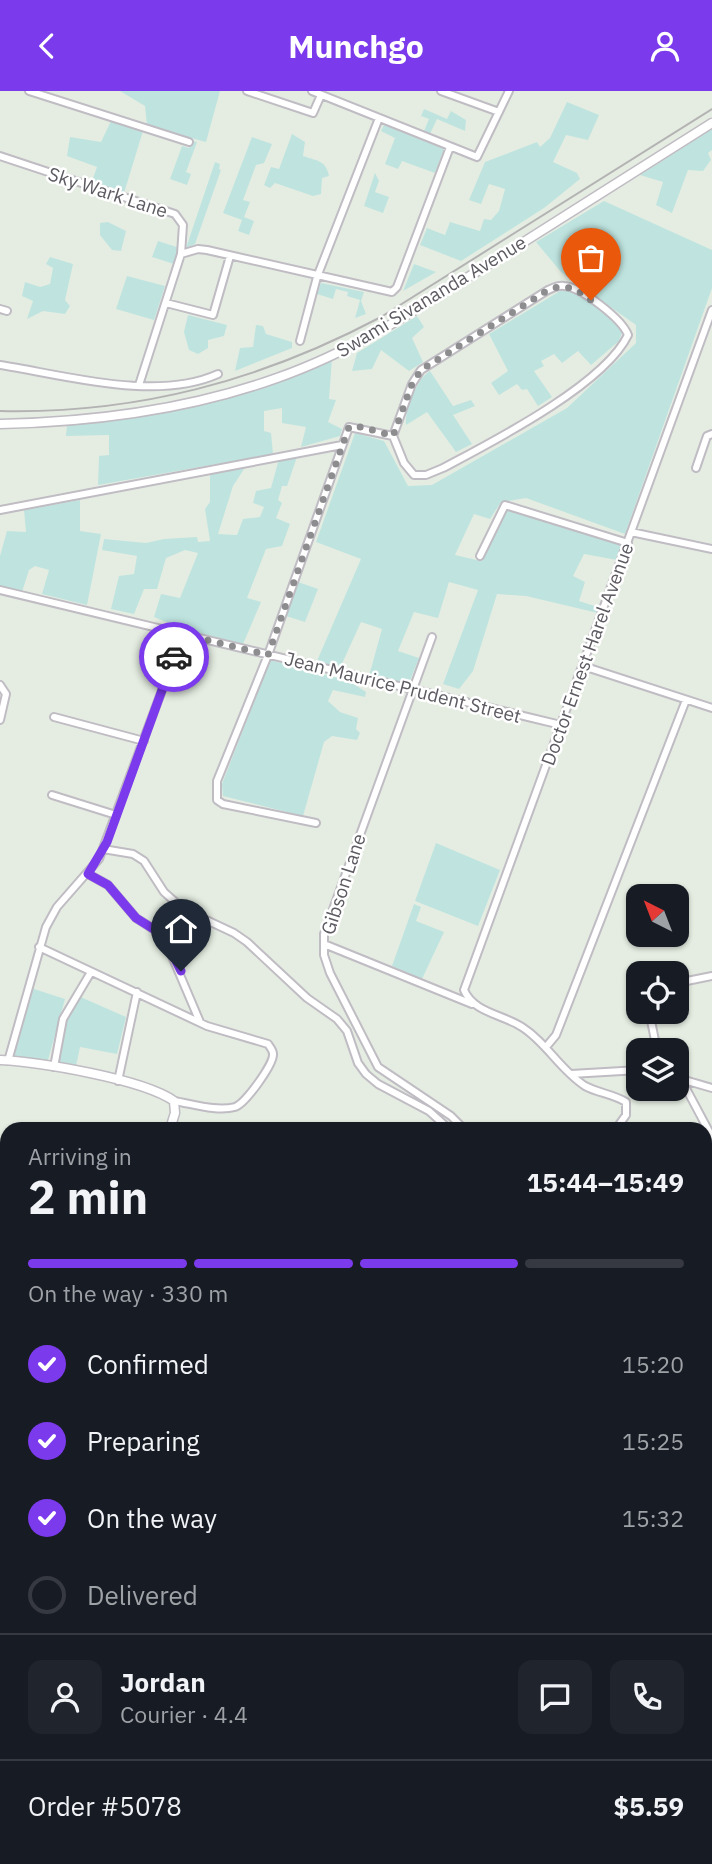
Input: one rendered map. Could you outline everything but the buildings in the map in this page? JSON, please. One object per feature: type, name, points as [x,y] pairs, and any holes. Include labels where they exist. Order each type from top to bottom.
[{"type":"street","points":[[29,91],[188,142]]},
{"type":"street","points":[[247,91],[313,113],[321,95]]},
{"type":"street","points":[[312,91],[477,156],[483,149],[509,91]]},
{"type":"street","points":[[446,92],[499,112]]},
{"type":"street","points":[[300,341],[317,277],[379,118]]},
{"type":"street","name":"Swami Sivananda Avenue","points":[[0,424],[63,421],[163,410],[277,378],[325,359],[410,313],[712,123]]},
{"type":"street","points":[[181,254],[198,249],[384,293],[392,292],[397,287],[450,147]]},
{"type":"street","name":"Sky Wark Lane","points":[[0,156],[175,214],[183,225],[181,254],[139,386]]},
{"type":"street","points":[[166,303],[213,315],[230,256]]},
{"type":"street","points":[[561,285],[575,288],[624,324],[628,335],[623,345],[600,369],[544,412],[443,468],[426,475],[414,475],[404,463],[393,436],[412,384],[421,370],[548,290],[561,285]]},
{"type":"street","name":"Doctor Ernest Harel Avenue","points":[[474,1005],[468,999],[466,981],[712,310]]},
{"type":"street","points":[[0,365],[139,386],[190,384],[218,374]]},
{"type":"street","points":[[316,823],[223,804],[217,800],[217,781],[268,655],[346,432],[354,425],[393,436]]},
{"type":"street","points":[[696,468],[707,436],[712,434]]},
{"type":"street","points":[[0,510],[342,445]]},
{"type":"street","points":[[480,556],[505,505],[628,543]]},
{"type":"street","points":[[631,532],[712,549]]},
{"type":"street","name":"Jean Maurice Prudent Street","points":[[0,590],[561,725]]},
{"type":"street","points":[[39,947],[200,1022],[268,1044],[273,1054],[271,1062],[244,1102],[237,1107],[208,1107],[174,1101],[158,1092],[118,1081],[54,1067],[4,1061],[39,947],[57,907],[88,874],[103,849],[183,634]]},
{"type":"street","name":"Gibson Lane","points":[[432,637],[338,892],[324,934],[324,944],[330,973],[378,1067],[457,1122]]},
{"type":"street","points":[[583,666],[712,708]]},
{"type":"street","points":[[0,685],[6,694],[0,720]]},
{"type":"street","points":[[546,1047],[556,1035],[686,700]]},
{"type":"street","points":[[54,717],[144,741]]},
{"type":"street","points":[[52,795],[116,815]]},
{"type":"street","points":[[103,849],[133,854],[144,861],[164,892],[183,909],[247,942],[307,998],[337,1019],[347,1031],[358,1063],[366,1074],[378,1084],[429,1111],[441,1122]]},
{"type":"street","points":[[88,874],[108,885],[136,918],[163,935],[200,1022]]},
{"type":"street","points":[[324,944],[519,1025],[546,1047],[568,1075],[586,1086],[626,1102],[626,1115],[620,1122]]},
{"type":"street","points":[[54,1067],[63,1019],[91,972]]},
{"type":"street","points":[[689,981],[712,977]]},
{"type":"street","points":[[118,1081],[137,992]]},
{"type":"street","points":[[568,1075],[626,1071]]},
{"type":"street","points":[[689,1081],[712,1088]]},
{"type":"street","points":[[689,1096],[704,1122]]},
{"type":"street","points":[[172,1122],[174,1101]]},
{"type":"shaded area","points":[[120,91],[220,91],[206,142],[147,126],[145,106]]},
{"type":"shaded area","points":[[567,102],[599,115],[588,140],[566,135],[553,162],[577,173],[580,179],[544,208],[461,261],[420,245],[427,228],[445,235],[450,222],[480,231],[484,219],[491,220],[499,211],[505,189],[489,184],[481,204],[469,200],[485,162],[537,142],[540,147],[550,138]]},
{"type":"shaded area","points":[[424,109],[447,119],[451,111],[466,120],[465,131],[437,119],[430,134],[424,131],[429,119],[421,116]]},
{"type":"shaded area","points":[[111,121],[143,131],[124,193],[91,184],[97,167],[67,156],[70,137],[101,142]]},
{"type":"shaded area","points":[[384,125],[444,149],[435,173],[402,161],[398,169],[385,164],[395,138],[381,131]]},
{"type":"shaded area","points":[[712,129],[712,150],[708,153],[711,160],[703,171],[688,170],[672,213],[656,205],[663,182],[640,175]]},
{"type":"shaded area","points":[[292,134],[305,142],[303,156],[320,162],[328,171],[329,176],[322,178],[321,194],[313,196],[275,183],[270,188],[264,185],[271,167],[279,169]]},
{"type":"shaded area","points":[[252,137],[272,144],[264,163],[256,165],[243,200],[250,202],[244,217],[254,221],[249,235],[238,231],[242,220],[223,213]]},
{"type":"shaded area","points":[[192,141],[197,142],[186,172],[191,174],[187,185],[170,179],[182,146],[189,148]]},
{"type":"shaded area","points":[[215,162],[220,164],[221,170],[195,244],[186,248]]},
{"type":"shaded area","points":[[375,173],[379,181],[375,192],[389,197],[383,213],[364,206]]},
{"type":"shaded area","points":[[604,201],[712,250],[712,288],[625,534],[526,498],[501,502],[490,519],[474,514],[455,555],[481,561],[507,508],[624,544],[617,560],[584,554],[573,576],[585,582],[579,601],[601,608],[598,613],[526,596],[497,594],[473,671],[459,689],[443,684],[478,590],[449,582],[438,618],[414,612],[398,651],[419,658],[409,683],[369,676],[382,629],[361,622],[340,668],[317,661],[361,559],[316,542],[355,433],[384,441],[408,486],[432,485],[567,408],[636,343],[636,325],[561,272],[536,242]]},
{"type":"shaded area","points":[[108,222],[126,231],[121,251],[112,250],[100,235],[100,223]]},
{"type":"shaded area","points":[[158,241],[180,248],[174,264],[152,257]]},
{"type":"shaded area","points":[[50,257],[73,264],[65,300],[70,306],[65,314],[43,311],[27,319],[33,301],[22,296],[25,282],[40,287],[50,284],[53,268],[46,264]]},
{"type":"shaded area","points":[[414,264],[436,272],[403,291]]},
{"type":"shaded area","points":[[127,276],[165,286],[154,320],[116,309]]},
{"type":"shaded area","points":[[321,283],[364,292],[361,301],[366,314],[355,318],[360,300],[347,296],[348,292],[336,289],[333,299],[317,294]]},
{"type":"shaded area","points":[[565,288],[612,317],[623,330],[619,341],[591,365],[578,351],[562,363],[554,354],[541,361],[544,366],[534,371],[552,397],[538,406],[527,389],[522,390],[517,384],[499,395],[491,383],[508,371],[489,334]]},
{"type":"shaded area","points":[[188,315],[227,325],[224,336],[208,340],[208,348],[198,354],[189,350],[184,332]]},
{"type":"shaded area","points":[[417,316],[424,327],[412,338],[423,362],[409,371],[381,350],[372,369],[352,371],[357,353]]},
{"type":"shaded area","points":[[256,325],[263,326],[266,334],[292,342],[292,348],[235,371],[240,348],[253,347]]},
{"type":"shaded area","points":[[332,359],[329,399],[336,400],[328,422],[342,429],[340,436],[301,447],[306,427],[282,423],[282,408],[264,411],[264,431],[271,433],[273,454],[98,485],[99,456],[109,455],[109,435],[66,436],[67,425],[149,414],[228,398]]},
{"type":"shaded area","points":[[430,371],[453,406],[471,400],[475,406],[453,415],[472,444],[456,452],[427,412],[406,425],[412,395],[420,380]]},
{"type":"shaded area","points":[[297,457],[287,486],[282,486],[278,500],[282,503],[276,518],[290,524],[282,546],[266,549],[247,598],[261,602],[243,644],[183,629],[154,617],[161,594],[180,598],[198,553],[185,550],[166,558],[157,589],[144,589],[134,614],[111,609],[119,576],[134,574],[137,556],[102,550],[104,539],[146,543],[197,537],[198,542],[210,541],[205,509],[210,502],[210,474],[246,466],[233,486],[218,534],[237,535],[243,519],[260,517],[264,507],[253,503],[256,491],[271,488],[279,459]]},
{"type":"shaded area","points":[[80,500],[80,531],[101,534],[87,605],[42,594],[49,570],[35,566],[29,570],[22,592],[0,586],[0,556],[7,531],[26,532],[24,510]]},
{"type":"shaded area","points":[[298,582],[318,589],[305,622],[286,616]]},
{"type":"shaded area","points":[[270,660],[349,681],[366,692],[365,697],[333,690],[328,701],[340,712],[358,718],[356,729],[360,733],[357,740],[332,736],[324,742],[303,816],[223,796],[222,784]]},
{"type":"shaded area","points":[[436,843],[500,870],[478,926],[415,901]]},
{"type":"shaded area","points":[[414,904],[421,907],[416,921],[444,932],[422,979],[392,966]]},
{"type":"shaded area","points":[[31,988],[65,999],[48,1060],[11,1057]]},
{"type":"shaded area","points":[[76,995],[126,1017],[117,1054],[80,1047],[76,1066],[57,1063],[66,1017]]},
{"type":"tram line","points":[[0,411],[100,407],[197,389],[243,376],[336,340],[381,317],[712,109]]},
{"type":"way so far","points":[[174,657],[183,634],[268,655],[349,427],[354,425],[393,436],[412,384],[421,370],[548,290],[561,285],[575,288],[591,300]]},
{"type":"route","points":[[174,657],[107,842],[88,874],[108,885],[136,918],[163,935],[181,971]]}]
